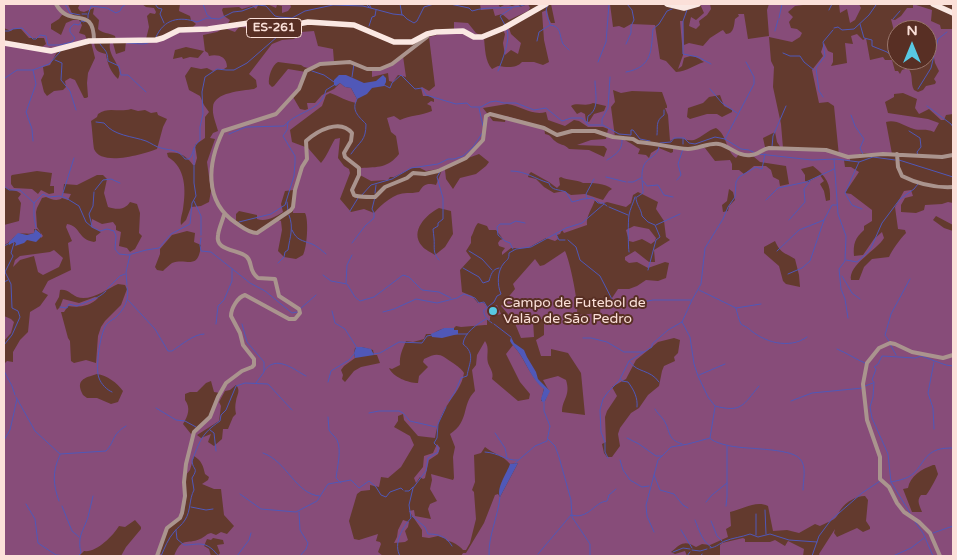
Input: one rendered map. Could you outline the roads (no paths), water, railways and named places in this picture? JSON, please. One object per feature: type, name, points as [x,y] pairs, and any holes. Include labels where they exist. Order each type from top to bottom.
[{"type":"main road","name":"ES-261","points":[[4,44],[51,51],[61,50],[82,42],[156,40],[179,30],[208,30],[249,22],[278,28],[308,22],[354,25],[387,41],[399,42],[412,42],[430,33],[445,32],[463,31],[476,37],[483,37],[504,28],[546,4]]},
{"type":"main road","points":[[667,4],[684,8],[698,4]]},
{"type":"main road","points":[[933,4],[953,12]]},
{"type":"street","points":[[56,4],[63,13],[75,18],[88,19],[96,41]]},
{"type":"street","points":[[445,32],[427,37],[392,64],[380,69],[365,69],[350,62],[320,64],[306,71],[299,89],[276,114],[223,131],[213,152],[211,173],[214,192],[224,215],[250,232],[257,233],[292,209],[306,159],[306,141],[317,133],[333,126],[348,129],[352,133],[351,141],[344,153],[345,157],[359,168],[359,175],[352,190],[358,198],[367,195],[376,196],[385,187],[414,173],[425,174],[438,171],[466,158],[483,140],[486,116],[490,114],[544,128],[557,135],[595,131],[613,137],[633,139],[638,142],[689,149],[716,144],[747,155],[755,154],[767,148],[826,150],[848,157],[867,154],[897,158],[953,155]]},
{"type":"street","points":[[897,158],[899,172],[902,176],[928,185],[953,187]]},
{"type":"street","points":[[157,556],[167,528],[180,518],[182,513],[185,500],[186,464],[194,432],[210,417],[226,382],[254,365],[254,359],[243,345],[240,333],[231,316],[233,308],[240,297],[245,295],[289,319],[295,319],[300,314],[298,309],[279,296],[275,279],[258,278],[251,271],[247,257],[226,249],[220,244],[218,236],[224,215]]},
{"type":"street","points":[[940,556],[926,528],[904,512],[889,487],[880,479],[880,457],[867,420],[863,384],[868,361],[881,347],[890,343],[912,352],[943,358],[953,355]]},
{"type":"waterway","points":[[36,4],[50,4]]},
{"type":"waterway","points":[[65,4],[70,13],[80,15]]},
{"type":"waterway","points":[[88,18],[91,6],[107,8],[116,13],[126,4]]},
{"type":"waterway","points":[[155,4],[158,8],[162,9],[160,14],[164,23]]},
{"type":"waterway","points":[[203,4],[207,15],[211,18]]},
{"type":"waterway","points":[[366,4],[369,7]]},
{"type":"waterway","points":[[369,4],[371,8]]},
{"type":"waterway","points":[[400,4],[402,15]]},
{"type":"waterway","points":[[156,37],[163,26],[173,20],[184,19],[197,22],[207,18],[219,19],[233,12],[258,5],[266,6],[275,16],[292,18],[305,11],[333,5],[363,6],[403,15],[414,23],[424,7],[434,4]]},
{"type":"waterway","points":[[450,4],[469,8],[472,11],[527,4]]},
{"type":"waterway","points":[[549,4],[546,11],[550,24]]},
{"type":"waterway","points":[[598,62],[606,42],[609,4]]},
{"type":"waterway","points":[[626,44],[634,20],[632,10],[627,4]]},
{"type":"waterway","points":[[779,18],[782,4]]},
{"type":"waterway","points":[[829,10],[832,4]]},
{"type":"waterway","points":[[834,28],[838,27],[842,30],[854,29],[869,15],[876,5]]},
{"type":"waterway","points":[[505,25],[500,16],[512,8]]},
{"type":"waterway","points":[[626,72],[635,70],[646,62],[651,51],[653,29],[659,24],[667,11],[672,9]]},
{"type":"waterway","points":[[369,26],[376,10]]},
{"type":"waterway","points":[[687,10],[683,21],[683,54],[698,57],[711,64]]},
{"type":"waterway","points":[[893,19],[900,11]]},
{"type":"waterway","points":[[82,14],[87,14]]},
{"type":"waterway","points":[[286,25],[287,18]]},
{"type":"waterway","points":[[4,31],[22,28],[33,39],[40,35],[46,36],[48,45],[59,45],[72,42],[75,38],[70,32],[70,28],[74,24],[79,25],[82,20],[83,22],[86,21]]},
{"type":"waterway","points":[[775,31],[778,20]]},
{"type":"waterway","points":[[860,24],[864,38],[872,40],[872,46],[887,52]]},
{"type":"waterway","points":[[537,41],[539,32],[550,25],[554,26],[557,27],[563,44],[569,50]]},
{"type":"waterway","points":[[96,122],[104,123],[118,133],[177,152],[185,159],[189,159],[200,140],[203,114],[202,92],[205,77],[217,69],[234,70],[247,63],[285,30]]},
{"type":"waterway","points":[[498,71],[507,44],[507,30]]},
{"type":"waterway","points":[[823,97],[819,91],[816,68],[825,56],[823,42],[833,30]]},
{"type":"waterway","points":[[918,89],[931,68],[938,39],[947,32]]},
{"type":"waterway","points":[[127,43],[148,43]]},
{"type":"waterway","points":[[100,44],[107,53],[108,61],[119,66],[121,75],[128,75],[146,92]]},
{"type":"waterway","points":[[5,78],[17,70],[33,70],[49,64],[60,52]]},
{"type":"waterway","points":[[783,53],[790,56],[800,56],[814,70]]},
{"type":"waterway","points":[[55,60],[62,63],[61,80],[70,91],[76,110]]},
{"type":"waterway","points":[[725,139],[754,84],[754,77],[746,62]]},
{"type":"waterway","points":[[352,77],[354,64]]},
{"type":"waterway","points":[[33,70],[36,84],[26,112],[32,129],[33,141]]},
{"type":"waterway","points":[[312,71],[324,75],[334,82]]},
{"type":"waterway","points":[[384,85],[390,88],[392,83],[401,75],[415,89],[422,88],[426,95],[456,104],[467,103],[471,107],[481,107],[496,101],[516,103],[534,110],[546,108],[562,121],[571,118],[582,118],[588,125],[603,125],[619,134],[631,135],[631,130],[633,130],[640,139],[650,141]]},
{"type":"waterway","points":[[602,124],[602,119],[608,108],[610,77]]},
{"type":"waterway","points":[[587,123],[588,116],[592,113],[595,105],[595,81]]},
{"type":"waterway","points":[[229,134],[246,127],[284,126],[319,103],[326,90],[334,85]]},
{"type":"waterway","points":[[710,89],[722,103],[737,113]]},
{"type":"waterway","points":[[351,154],[362,140],[366,130],[366,124],[355,110],[357,99]]},
{"type":"waterway","points":[[772,147],[773,136],[786,106]]},
{"type":"waterway","points":[[927,106],[953,127]]},
{"type":"waterway","points":[[479,108],[483,126]]},
{"type":"waterway","points":[[657,135],[658,122],[664,115],[664,110]]},
{"type":"waterway","points":[[851,115],[855,126],[864,139],[860,148],[863,154]]},
{"type":"waterway","points":[[239,222],[271,214],[285,205],[294,176],[295,163],[295,156],[283,136],[287,130],[288,122]]},
{"type":"waterway","points":[[909,131],[920,138],[921,147],[917,152],[918,155]]},
{"type":"waterway","points":[[361,196],[371,185],[392,179],[411,168],[438,164],[448,159],[463,156],[473,147],[483,132]]},
{"type":"waterway","points":[[660,143],[671,142],[674,138],[684,138],[689,143],[695,144],[715,137],[725,139],[741,149],[755,153]]},
{"type":"waterway","points":[[683,139],[683,144]]},
{"type":"waterway","points":[[607,160],[620,149],[622,140]]},
{"type":"waterway","points":[[637,197],[643,193],[642,175],[644,165],[656,153],[659,147]]},
{"type":"waterway","points":[[36,228],[34,203],[43,194],[49,197],[59,196],[79,206],[86,222],[92,227],[100,231],[107,229],[114,231],[116,236],[115,249],[119,254],[128,255],[159,248],[171,234],[190,224],[192,203],[196,196],[194,148]]},
{"type":"waterway","points":[[677,180],[681,175],[678,164],[683,149]]},
{"type":"waterway","points":[[759,154],[812,160],[836,159],[859,162],[873,157],[895,160]]},
{"type":"waterway","points":[[608,458],[601,432],[600,410],[603,399],[619,381],[629,361],[652,347],[652,344],[668,330],[682,322],[701,284],[705,248],[735,197],[736,182],[739,177],[756,167],[762,169],[765,154]]},
{"type":"waterway","points":[[62,196],[74,158]]},
{"type":"waterway","points":[[834,159],[838,214],[846,236],[845,261],[839,269],[841,289],[845,299],[848,318]]},
{"type":"waterway","points":[[899,160],[953,177]]},
{"type":"waterway","points":[[859,162],[845,193],[852,205],[862,209]]},
{"type":"waterway","points":[[766,200],[778,188],[806,182],[834,169]]},
{"type":"waterway","points":[[511,171],[526,174],[549,183],[553,189],[566,192],[572,202],[593,198],[598,203],[603,203],[607,206]]},
{"type":"waterway","points":[[439,260],[435,252],[433,229],[443,219],[443,198],[437,177],[440,172]]},
{"type":"waterway","points":[[606,177],[626,182]]},
{"type":"waterway","points":[[628,182],[641,178]]},
{"type":"waterway","points":[[95,190],[103,180],[111,179],[120,183]]},
{"type":"waterway","points":[[587,198],[586,194],[594,179]]},
{"type":"waterway","points":[[643,181],[647,186],[658,185],[664,195],[673,197]]},
{"type":"waterway","points":[[789,220],[805,202],[804,189],[810,181]]},
{"type":"waterway","points":[[846,260],[857,262],[865,255],[871,248],[882,223],[900,199],[918,184]]},
{"type":"waterway","points":[[375,193],[376,185]]},
{"type":"waterway","points":[[4,186],[9,190],[20,190],[34,203]]},
{"type":"waterway","points":[[92,226],[89,214],[93,206],[94,192]]},
{"type":"waterway","points":[[352,243],[374,218],[372,209],[375,197]]},
{"type":"waterway","points":[[629,252],[629,218],[635,197]]},
{"type":"waterway","points":[[636,197],[642,216],[648,222],[655,225],[660,237],[656,240],[648,270]]},
{"type":"waterway","points":[[350,211],[358,198]]},
{"type":"waterway","points":[[194,201],[201,216],[201,235]]},
{"type":"waterway","points":[[287,202],[288,211]]},
{"type":"waterway","points":[[492,323],[485,316],[484,310],[501,294],[498,282],[499,274],[509,257],[509,253],[516,249],[531,247],[566,228],[582,223],[604,204]]},
{"type":"waterway","points":[[788,274],[802,268],[810,261],[824,220],[832,205],[837,205]]},
{"type":"waterway","points":[[609,207],[628,215]]},
{"type":"waterway","points":[[656,225],[680,214]]},
{"type":"waterway","points":[[278,263],[288,250],[291,228],[289,215]]},
{"type":"waterway","points":[[777,251],[799,230],[824,220]]},
{"type":"waterway","points":[[513,249],[510,243],[498,235],[497,227],[500,224],[510,224],[516,221],[525,223]]},
{"type":"waterway","points":[[292,230],[298,238],[314,245],[326,254]]},
{"type":"waterway","points":[[556,234],[559,240],[565,240]]},
{"type":"waterway","points":[[201,238],[201,251],[211,252],[292,313],[297,312]]},
{"type":"waterway","points":[[568,240],[576,247],[580,260],[600,276],[616,307]]},
{"type":"waterway","points":[[4,345],[12,335],[20,317],[18,311],[12,308],[11,284],[5,272],[13,256],[11,253],[14,243],[12,242]]},
{"type":"waterway","points":[[4,246],[10,243]]},
{"type":"waterway","points":[[469,251],[482,259],[492,270]]},
{"type":"waterway","points":[[127,285],[126,272],[130,255]]},
{"type":"waterway","points":[[346,283],[347,265],[352,255]]},
{"type":"waterway","points":[[463,268],[479,277],[483,283],[489,281],[493,271],[499,268]]},
{"type":"waterway","points":[[216,324],[218,306],[224,300],[232,281],[232,269]]},
{"type":"waterway","points":[[107,289],[120,276],[125,274]]},
{"type":"waterway","points":[[323,275],[331,281],[347,284],[355,297],[360,301],[374,297],[403,275],[409,277],[422,290],[439,292],[451,298]]},
{"type":"waterway","points":[[842,276],[852,293],[860,299]]},
{"type":"waterway","points":[[889,341],[885,335],[891,314],[910,279]]},
{"type":"waterway","points":[[4,282],[8,280]]},
{"type":"waterway","points":[[112,392],[104,386],[99,378],[99,352],[106,325],[118,315],[126,304],[128,296],[127,287]]},
{"type":"waterway","points":[[699,290],[736,308],[761,304]]},
{"type":"waterway","points":[[60,307],[67,308],[69,304],[77,306],[96,298],[106,291]]},
{"type":"waterway","points":[[383,312],[416,299],[437,303],[457,298],[464,294],[475,298],[479,303],[484,302],[487,307]]},
{"type":"waterway","points":[[300,309],[316,295]]},
{"type":"waterway","points":[[128,300],[155,329],[168,351],[172,351],[188,340],[204,334]]},
{"type":"waterway","points":[[637,303],[653,300],[691,300]]},
{"type":"waterway","points":[[736,308],[741,324],[761,337],[784,344],[800,341],[807,337]]},
{"type":"waterway","points":[[332,311],[335,323],[345,329],[357,348]]},
{"type":"waterway","points":[[449,401],[461,378],[467,376],[471,355],[463,344],[464,340],[472,329],[486,319]]},
{"type":"waterway","points":[[682,322],[690,337],[694,364],[698,376],[708,397],[715,406],[737,408],[745,403],[759,386]]},
{"type":"waterway","points":[[242,324],[247,342],[264,362],[264,372],[256,383]]},
{"type":"waterway","points":[[494,324],[511,337]]},
{"type":"waterway","points":[[453,334],[467,334]]},
{"type":"waterway","points":[[373,354],[380,353],[399,342],[422,343],[427,336],[432,335]]},
{"type":"waterway","points":[[583,338],[607,342],[624,352],[643,352]]},
{"type":"waterway","points":[[890,344],[896,355]]},
{"type":"waterway","points":[[837,349],[865,363]]},
{"type":"waterway","points":[[328,382],[331,371],[349,360],[354,354]]},
{"type":"waterway","points":[[910,513],[891,482],[888,454],[872,418],[870,407],[873,397],[874,382],[872,380],[876,369],[874,367],[882,356],[915,358],[921,356],[953,366]]},
{"type":"waterway","points":[[630,362],[636,368],[652,375],[659,382]]},
{"type":"waterway","points":[[934,362],[928,393],[933,408],[934,429]]},
{"type":"waterway","points":[[264,371],[269,366],[279,363],[285,364],[306,376]]},
{"type":"waterway","points":[[699,375],[725,364]]},
{"type":"waterway","points":[[4,371],[15,395]]},
{"type":"waterway","points":[[621,379],[628,382],[632,388],[636,397],[637,407]]},
{"type":"waterway","points":[[161,556],[170,537],[187,516],[194,490],[192,478],[195,470],[192,461],[197,448],[205,434],[220,421],[221,415],[226,410],[236,386],[245,383],[268,384],[292,410]]},
{"type":"waterway","points":[[865,386],[873,383]]},
{"type":"waterway","points":[[791,401],[812,393],[863,388]]},
{"type":"waterway","points":[[16,397],[35,431],[60,454],[106,451],[118,432],[126,426]]},
{"type":"waterway","points":[[4,440],[10,430],[17,399]]},
{"type":"waterway","points":[[515,463],[535,446],[547,441],[550,426],[544,411],[544,401]]},
{"type":"waterway","points":[[400,556],[398,541],[404,526],[411,518],[409,505],[413,488],[426,471],[428,458],[438,452],[438,447],[434,443],[437,438],[438,424],[446,407]]},
{"type":"waterway","points":[[710,438],[715,407]]},
{"type":"waterway","points":[[156,408],[176,420],[185,421],[196,427]]},
{"type":"waterway","points":[[655,409],[663,419],[673,440],[682,444]]},
{"type":"waterway","points":[[369,413],[399,411],[410,421],[436,427]]},
{"type":"waterway","points":[[328,417],[329,430],[338,444],[339,454],[336,478],[341,483]]},
{"type":"waterway","points":[[210,430],[214,433],[216,451]]},
{"type":"waterway","points":[[495,433],[505,448],[507,458]]},
{"type":"waterway","points":[[627,438],[656,456],[662,456]]},
{"type":"waterway","points":[[654,532],[647,516],[646,505],[658,460],[671,447],[710,438],[719,443],[734,447],[787,452],[795,455],[802,462],[804,470],[803,490]]},
{"type":"waterway","points":[[548,439],[555,446],[559,457],[571,500],[572,517],[590,544],[590,556]]},
{"type":"waterway","points":[[726,506],[727,446]]},
{"type":"waterway","points":[[891,482],[911,475],[927,456],[934,451],[953,448]]},
{"type":"waterway","points":[[485,452],[518,460]]},
{"type":"waterway","points":[[263,453],[279,463],[304,490],[320,496]]},
{"type":"waterway","points":[[59,501],[54,478],[60,455]]},
{"type":"waterway","points":[[620,460],[623,470],[630,480],[642,487],[649,486]]},
{"type":"waterway","points":[[654,475],[660,490],[674,494],[688,508]]},
{"type":"waterway","points":[[240,494],[261,509],[296,512],[317,501],[328,484],[351,480],[359,488],[369,481],[381,495],[386,497],[390,492],[401,488],[403,490]]},
{"type":"waterway","points":[[812,556],[819,536],[831,520],[862,493],[880,481]]},
{"type":"waterway","points":[[706,502],[727,483]]},
{"type":"waterway","points":[[405,491],[409,491],[413,487]]},
{"type":"waterway","points":[[571,515],[577,516],[587,513],[598,504],[607,501],[609,495],[616,489]]},
{"type":"waterway","points":[[78,556],[81,553],[80,538],[93,496]]},
{"type":"waterway","points":[[489,556],[490,541],[500,497]]},
{"type":"waterway","points":[[26,504],[35,519],[38,543],[56,555],[66,556]]},
{"type":"waterway","points":[[62,506],[72,531],[79,537]]},
{"type":"waterway","points":[[191,507],[206,510],[213,509]]},
{"type":"waterway","points":[[765,510],[766,534]]},
{"type":"waterway","points":[[299,512],[300,530],[308,543],[300,556]]},
{"type":"waterway","points":[[756,514],[756,535]]},
{"type":"waterway","points":[[538,554],[571,515]]},
{"type":"waterway","points":[[412,516],[425,527],[428,534],[442,536],[452,546]]},
{"type":"waterway","points":[[695,520],[703,538],[711,547]]},
{"type":"waterway","points":[[711,521],[717,536],[722,541]]},
{"type":"waterway","points":[[915,522],[923,533],[933,556]]},
{"type":"waterway","points":[[933,533],[953,526]]},
{"type":"waterway","points":[[176,530],[177,539],[184,545],[205,545],[220,556]]},
{"type":"waterway","points":[[681,530],[692,548]]},
{"type":"waterway","points":[[237,556],[249,540],[251,533]]},
{"type":"waterway","points":[[710,548],[728,540],[750,534],[758,537],[770,534],[789,540],[817,542]]},
{"type":"waterway","points":[[893,556],[911,548],[924,538]]},
{"type":"waterway","points":[[673,552],[683,548],[690,549]]},
{"type":"waterway","points":[[692,550],[700,551],[707,549]]},
{"type":"waterway","points":[[687,556],[690,552]]},
{"type":"place","name":"Campo de Futebol de Valão de São Pedro","points":[[493,311]]}]
